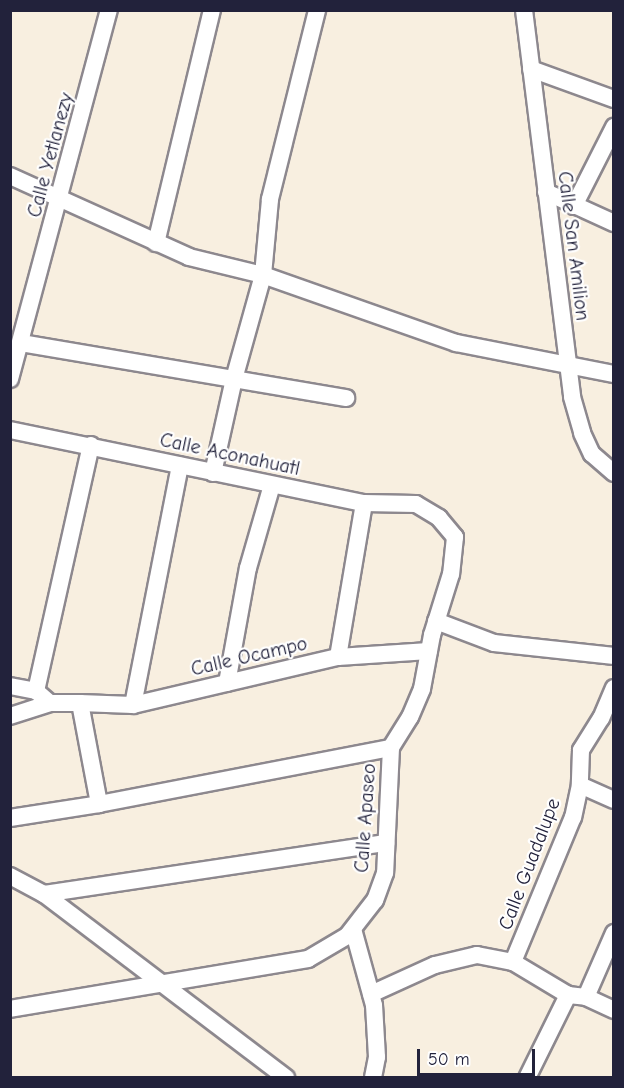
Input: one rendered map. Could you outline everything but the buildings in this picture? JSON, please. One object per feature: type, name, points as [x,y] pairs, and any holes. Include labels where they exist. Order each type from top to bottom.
[{"type":"street","name":"Calle Yetlanezy","points":[[10,379],[60,200],[109,10]]},
{"type":"street","points":[[156,243],[212,10]]},
{"type":"street","points":[[213,473],[234,379],[263,275],[270,199],[317,10]]},
{"type":"street","name":"Calle San Amilion","points":[[524,10],[572,397],[582,433],[592,454],[614,473]]},
{"type":"street","points":[[531,69],[614,99]]},
{"type":"street","points":[[574,206],[614,127]]},
{"type":"street","points":[[10,176],[189,258],[263,275],[456,343],[614,374]]},
{"type":"street","points":[[546,192],[614,223]]},
{"type":"street","points":[[21,343],[346,398]]},
{"type":"street","name":"Calle Aconahuatl","points":[[10,430],[364,503],[416,504],[439,518]]},
{"type":"street","points":[[36,691],[91,445]]},
{"type":"street","points":[[133,705],[180,466]]},
{"type":"street","points":[[228,683],[248,568],[272,485]]},
{"type":"street","points":[[338,657],[364,503]]},
{"type":"street","name":"Calle Apaseo","points":[[10,1009],[164,985],[308,959],[347,936],[375,900],[385,873],[390,747],[410,717],[422,689],[436,621],[451,574],[455,537],[439,518]]},
{"type":"street","points":[[436,621],[494,643],[614,656]]},
{"type":"street","name":"Calle Ocampo","points":[[10,716],[50,703],[133,705],[338,657],[429,651]]},
{"type":"street","points":[[10,686],[36,691],[50,703]]},
{"type":"street","name":"Calle Guadalupe","points":[[568,995],[513,962],[573,817],[579,785],[581,750],[607,721],[614,688]]},
{"type":"street","points":[[80,703],[99,804]]},
{"type":"street","points":[[10,818],[99,804],[390,747]]},
{"type":"street","points":[[579,785],[614,800]]},
{"type":"street","points":[[44,894],[386,843]]},
{"type":"street","points":[[10,876],[44,894],[286,1077]]},
{"type":"street","points":[[353,929],[371,994],[377,1057],[373,1077]]},
{"type":"street","points":[[586,997],[614,933]]},
{"type":"street","points":[[371,994],[435,964],[477,955],[513,962]]},
{"type":"street","points":[[527,1077],[568,995],[586,997],[614,1010]]}]
